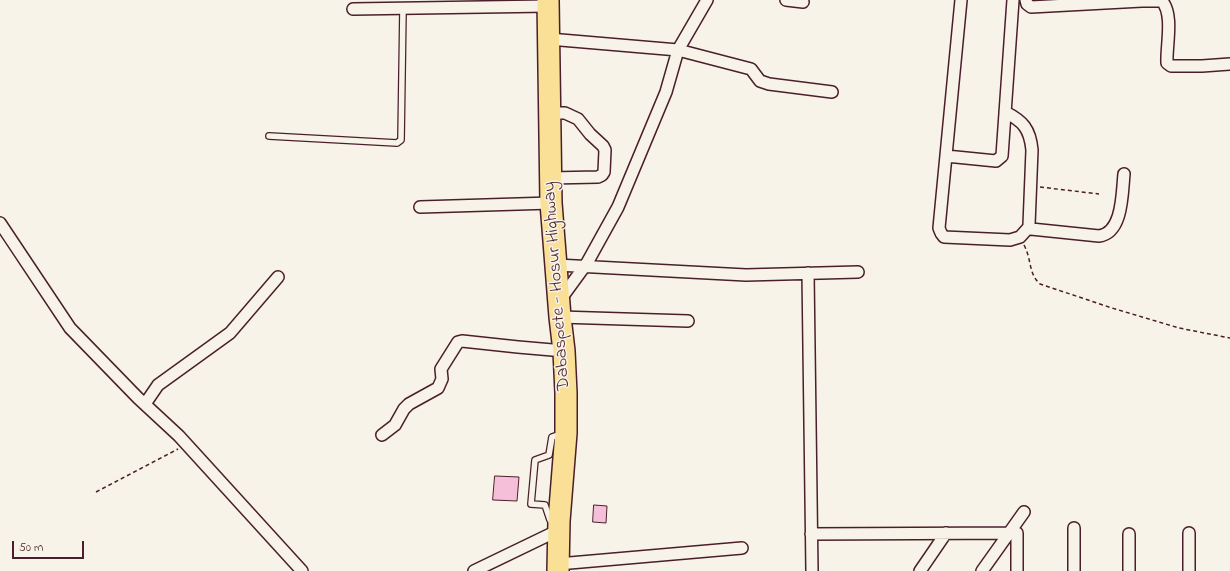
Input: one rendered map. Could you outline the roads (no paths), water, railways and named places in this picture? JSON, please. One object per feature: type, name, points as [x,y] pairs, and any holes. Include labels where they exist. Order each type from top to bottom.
[{"type":"highway","name":"Dabaspete - Hosur Highway","points":[[548,3],[551,203],[564,351],[566,433],[559,526],[558,567]]},
{"type":"street","points":[[688,321],[560,309],[618,207],[666,92],[678,50],[707,0]]},
{"type":"street","points":[[786,0],[803,2]]},
{"type":"street","points":[[961,0],[939,228],[944,237],[1010,240],[1020,237],[1029,227],[1031,142],[1027,129],[1017,118],[1005,112]]},
{"type":"street","points":[[946,156],[996,161],[1000,160],[1002,156],[1013,0]]},
{"type":"street","points":[[1026,0],[1027,4],[1031,7],[1134,1],[1162,2],[1166,6],[1168,17],[1167,63],[1171,66],[1230,64]]},
{"type":"street","points":[[353,9],[548,3]]},
{"type":"street","points":[[549,39],[678,50],[751,69],[760,81],[769,84],[832,92]]},
{"type":"street","points":[[550,113],[565,113],[578,119],[605,150],[604,172],[602,175],[598,177],[550,178]]},
{"type":"street","points":[[1029,227],[1099,236],[1106,235],[1110,232],[1118,218],[1124,174]]},
{"type":"street","points":[[420,207],[551,203]]},
{"type":"street","points":[[0,223],[70,328],[138,398],[187,444],[302,571]]},
{"type":"street","points":[[557,265],[746,275],[858,272]]},
{"type":"street","points":[[808,273],[812,571]]},
{"type":"street","points":[[145,404],[158,385],[230,333],[278,276]]},
{"type":"street","points":[[382,435],[395,425],[404,409],[409,404],[438,388],[442,379],[442,369],[458,342],[462,341],[564,351]]},
{"type":"street","points":[[982,571],[1024,512]]},
{"type":"street","points":[[474,571],[559,526]]},
{"type":"street","points":[[1074,528],[1074,571]]},
{"type":"street","points":[[920,571],[946,533]]},
{"type":"street","points":[[811,534],[1016,533],[1017,571]]},
{"type":"street","points":[[1189,533],[1189,571]]},
{"type":"street","points":[[1129,534],[1129,571]]},
{"type":"street","points":[[558,567],[742,548]]},
{"type":"lane","points":[[269,136],[400,142],[403,8]]},
{"type":"lane","points":[[559,526],[550,520],[545,505],[531,504],[535,460],[549,455],[552,437],[566,433]]}]
